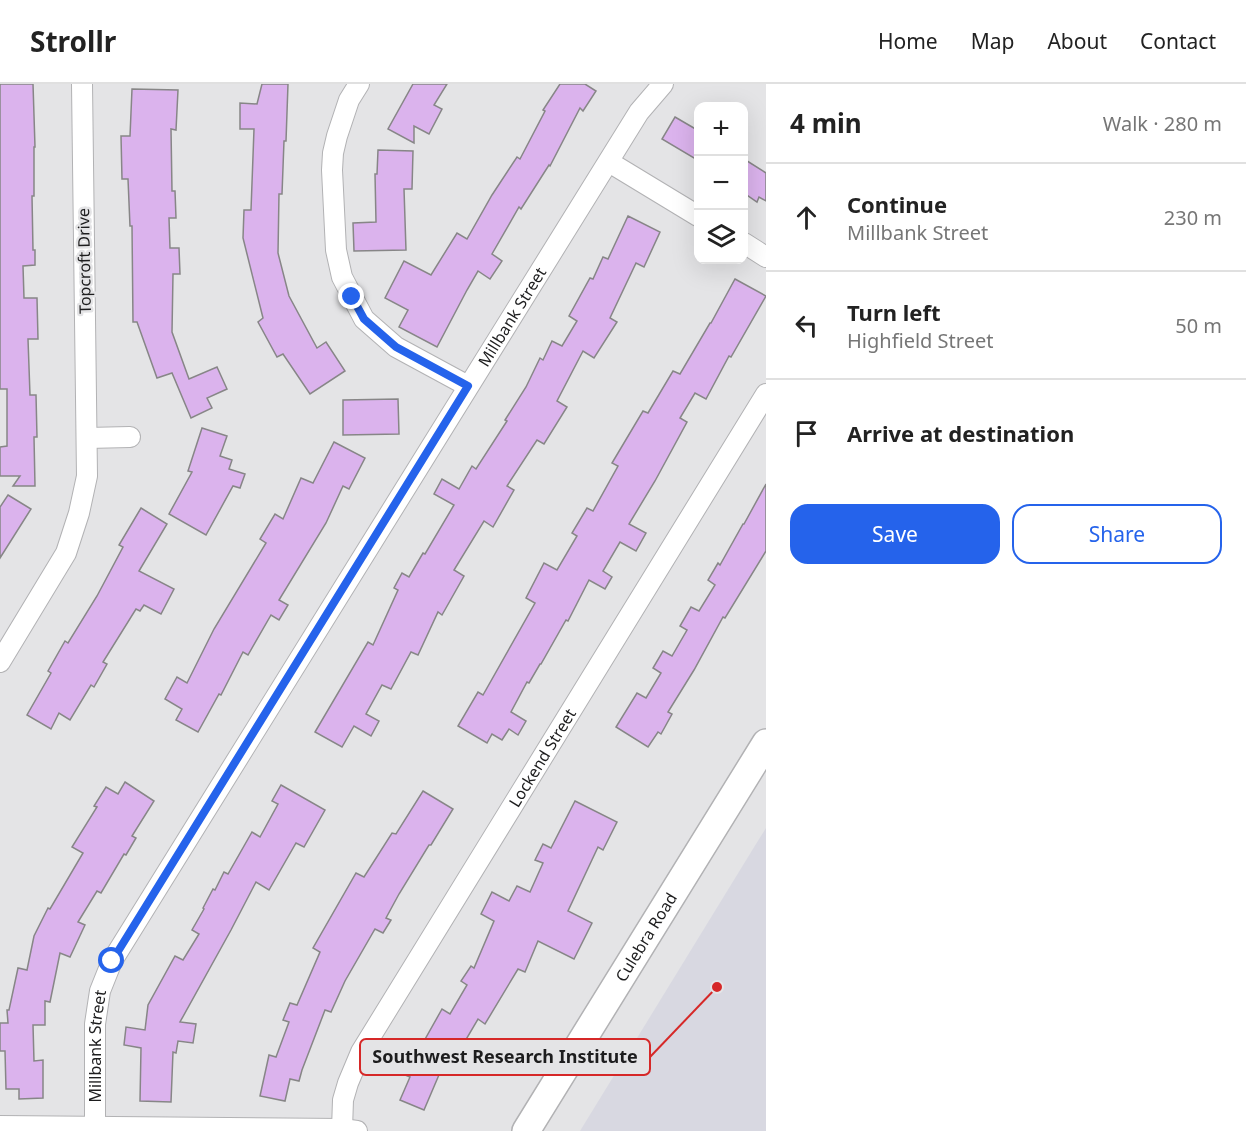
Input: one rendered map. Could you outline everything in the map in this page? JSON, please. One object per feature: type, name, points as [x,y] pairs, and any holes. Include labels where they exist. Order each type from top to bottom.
[{"type":"main road","name":"Culebra Road","points":[[526,1131],[766,743]]},
{"type":"street","name":"Topcroft Drive","points":[[2,656],[66,553],[79,513],[87,476],[82,84]]},
{"type":"street","points":[[359,84],[349,100],[333,153],[336,249],[342,277],[364,319],[396,347],[468,386]]},
{"type":"street","name":"Millbank Street","points":[[95,1126],[95,1024],[100,992],[112,961],[639,112],[663,84]]},
{"type":"street","points":[[609,162],[694,213]]},
{"type":"street","points":[[748,246],[766,257]]},
{"type":"street","name":"Lockend Street","points":[[349,1130],[343,1100],[361,1052],[766,394]]},
{"type":"street","points":[[87,438],[130,437]]},
{"type":"street","points":[[0,1126],[349,1130]]},
{"type":"shaded area","points":[[766,828],[766,1131],[580,1131],[756,844]]},
{"type":"building","points":[[0,84],[33,84],[35,147],[34,196],[32,196],[35,265],[23,266],[24,298],[37,298],[38,339],[28,339],[30,395],[36,395],[35,486],[13,486],[20,476],[0,476],[0,447],[7,446],[7,389],[0,389]]},
{"type":"building","points":[[262,84],[288,84],[282,194],[279,194],[278,253],[289,296],[317,348],[326,342],[345,371],[310,394],[283,354],[277,357],[258,322],[263,318],[243,238],[244,210],[251,210],[254,129],[240,129],[240,103],[257,104]]},
{"type":"building","points":[[413,84],[447,84],[434,105],[442,109],[429,134],[414,126],[414,143],[388,129]]},
{"type":"building","points":[[560,84],[585,84],[596,91],[583,111],[580,108],[550,166],[521,209],[519,207],[492,254],[502,261],[490,279],[478,271],[437,347],[399,327],[408,310],[385,298],[404,261],[431,275],[457,233],[467,239],[517,157],[520,159],[545,111],[543,110]]},
{"type":"building","points":[[132,89],[178,90],[176,130],[171,129],[172,191],[175,191],[176,218],[169,218],[170,248],[179,248],[180,274],[173,274],[172,332],[189,379],[217,367],[227,389],[207,398],[212,408],[191,418],[172,373],[157,378],[137,322],[133,322],[132,226],[130,226],[128,179],[122,179],[121,136],[130,136]]},
{"type":"building","points":[[675,117],[694,128],[694,158],[662,139]]},
{"type":"building","points":[[378,150],[413,151],[412,189],[404,189],[406,250],[354,251],[353,223],[376,222],[375,174],[377,174]]},
{"type":"building","points":[[748,162],[766,173],[766,201],[759,197],[757,202],[748,196]]},
{"type":"building","points":[[628,216],[660,232],[644,267],[636,263],[610,318],[617,322],[594,358],[583,351],[557,401],[567,407],[544,444],[537,440],[507,486],[514,490],[493,527],[484,521],[454,570],[464,576],[442,615],[438,612],[418,655],[411,652],[391,689],[382,685],[366,714],[379,721],[371,736],[354,726],[342,747],[315,732],[368,642],[373,645],[398,590],[394,588],[402,573],[409,577],[454,505],[434,494],[442,479],[459,489],[472,466],[476,469],[507,421],[505,420],[526,387],[540,358],[543,360],[552,341],[562,346],[577,321],[569,316],[590,278],[593,279],[603,257],[608,259]]},
{"type":"building","points":[[735,279],[766,296],[706,399],[695,393],[680,418],[687,422],[629,524],[646,533],[636,551],[620,542],[603,571],[612,577],[605,589],[589,580],[568,621],[566,620],[529,683],[527,682],[511,712],[526,721],[518,735],[509,729],[502,740],[492,734],[487,743],[458,726],[478,692],[483,695],[535,603],[526,598],[544,563],[557,570],[577,536],[572,533],[587,508],[593,511],[618,466],[612,463],[643,411],[648,413],[673,371],[680,374]]},
{"type":"building","points":[[398,399],[399,434],[343,435],[343,400]]},
{"type":"building","points":[[202,428],[227,436],[220,456],[232,460],[229,469],[245,474],[240,488],[233,486],[206,535],[169,514],[192,472],[188,471]]},
{"type":"building","points":[[334,442],[365,458],[349,489],[343,486],[326,523],[279,600],[288,605],[279,620],[271,615],[248,655],[243,652],[221,695],[219,694],[198,732],[176,720],[182,709],[165,699],[177,677],[187,683],[214,629],[266,543],[260,539],[275,514],[283,519],[301,478],[313,483]]},
{"type":"building","points":[[766,484],[766,551],[725,618],[723,617],[668,712],[672,714],[661,734],[658,732],[648,747],[616,727],[637,693],[646,698],[661,673],[653,668],[663,651],[672,656],[687,630],[680,626],[691,607],[699,611],[715,585],[708,580],[718,563],[720,565]]},
{"type":"building","points":[[8,495],[31,509],[0,558],[0,507]]},
{"type":"building","points":[[141,508],[167,524],[139,571],[174,589],[161,614],[144,605],[140,611],[136,609],[103,662],[107,664],[94,687],[91,685],[70,720],[59,713],[51,729],[27,715],[51,673],[48,671],[65,641],[68,643],[97,596],[123,547],[119,545]]},
{"type":"building","points":[[125,782],[154,801],[132,836],[136,838],[126,855],[124,854],[101,893],[97,891],[78,922],[85,925],[70,957],[60,953],[50,1002],[45,1001],[45,1025],[33,1025],[34,1061],[43,1060],[43,1098],[19,1099],[19,1089],[6,1089],[5,1051],[0,1051],[0,1023],[8,1023],[7,1010],[9,1010],[18,968],[27,970],[34,936],[48,908],[50,909],[83,853],[72,847],[97,807],[94,806],[106,787],[118,794]]},
{"type":"building","points":[[281,785],[325,810],[304,847],[296,843],[269,890],[256,882],[180,1022],[196,1024],[193,1043],[178,1041],[176,1053],[173,1052],[171,1102],[140,1101],[141,1048],[124,1045],[126,1027],[145,1030],[148,1005],[175,956],[183,960],[199,934],[192,930],[213,889],[215,890],[224,872],[228,874],[252,832],[260,837],[278,804],[272,801]]},
{"type":"building","points":[[423,791],[453,809],[399,894],[386,918],[391,920],[383,933],[375,929],[345,981],[331,1012],[325,1010],[299,1081],[290,1079],[285,1101],[260,1096],[269,1055],[276,1057],[289,1022],[283,1020],[290,1003],[297,1005],[320,952],[313,948],[356,873],[364,877],[392,833],[396,834]]},
{"type":"building","points":[[575,801],[617,822],[603,850],[598,847],[568,911],[592,923],[574,959],[538,941],[525,972],[518,969],[485,1024],[478,1019],[454,1060],[447,1056],[424,1110],[400,1100],[410,1077],[403,1074],[411,1056],[415,1057],[442,1009],[450,1014],[467,985],[461,981],[471,966],[474,968],[494,921],[481,914],[492,892],[509,901],[517,886],[530,892],[543,863],[535,860],[543,844],[551,848]]},
{"type":"place","name":"Southwest Research Institute","points":[[717,987]]},
{"type":"route","points":[[112,961],[468,386],[396,347],[364,319],[352,297]]}]
